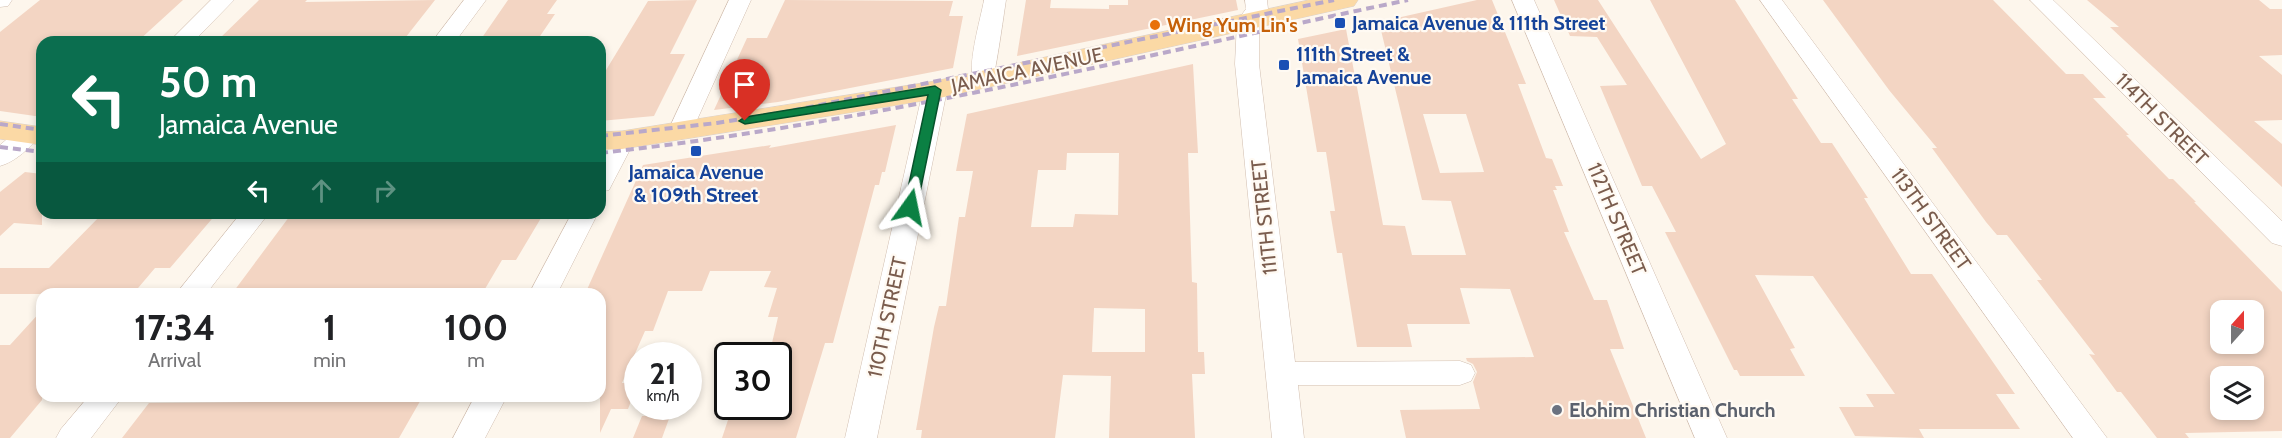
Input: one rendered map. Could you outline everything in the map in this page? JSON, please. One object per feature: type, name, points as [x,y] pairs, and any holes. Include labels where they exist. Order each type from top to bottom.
[{"type":"main road","name":"JAMAICA AVENUE","points":[[611,141],[935,90],[983,80],[1252,10],[1345,0]]},
{"type":"street","points":[[186,36],[224,0]]},
{"type":"street","points":[[448,36],[475,0]]},
{"type":"street","points":[[680,131],[740,0]]},
{"type":"street","points":[[983,80],[983,65],[995,0]]},
{"type":"street","name":"112TH STREET","points":[[1523,0],[1711,438]]},
{"type":"street","name":"113TH STREET","points":[[1771,0],[2091,438]]},
{"type":"street","name":"114TH STREET","points":[[2041,0],[2282,237]]},
{"type":"street","name":"111TH STREET","points":[[1252,10],[1247,64],[1287,438]]},
{"type":"street","name":"110TH STREET","points":[[861,438],[935,90]]},
{"type":"street","points":[[0,158],[23,133]]},
{"type":"street","points":[[606,161],[611,141]]},
{"type":"street","points":[[195,288],[251,219]]},
{"type":"street","points":[[546,288],[582,219]]},
{"type":"street","points":[[1281,374],[1460,373]]},
{"type":"street","points":[[72,438],[102,402]]},
{"type":"street","points":[[469,438],[488,402]]},
{"type":"building","points":[[40,0],[183,0],[144,36],[36,36],[36,116],[0,111],[0,32]]},
{"type":"building","points":[[259,0],[307,0],[305,2],[435,0],[407,36],[222,36]]},
{"type":"building","points":[[508,0],[557,0],[547,14],[555,14],[540,36],[483,36]]},
{"type":"building","points":[[697,0],[670,54],[685,54],[654,116],[606,120],[606,70],[648,1]]},
{"type":"building","points":[[785,0],[953,1],[949,16],[963,16],[953,68],[778,102],[714,110],[747,38],[767,38]]},
{"type":"building","points":[[1026,0],[1051,0],[1050,8],[1109,9],[1109,5],[1128,5],[1128,0],[1236,0],[1238,10],[1017,56]]},
{"type":"building","points":[[1477,0],[1492,0],[1526,84],[1518,84],[1546,158],[1552,159],[1563,186],[1555,186],[1557,190],[1553,190],[1569,232],[1564,232],[1594,300],[1607,300],[1624,349],[1610,349],[1646,438],[1406,438],[1400,410],[1480,409],[1473,382],[1477,372],[1466,358],[1534,357],[1510,289],[1460,288],[1470,324],[1407,324],[1412,347],[1357,347],[1342,253],[1337,253],[1330,211],[1335,211],[1326,152],[1317,152],[1298,39],[1346,29],[1383,225],[1405,226],[1412,255],[1466,255],[1451,201],[1422,200],[1379,22]],"holes":[[[1423,114],[1466,114],[1484,172],[1440,173]]]},
{"type":"building","points":[[1554,0],[1598,0],[1701,159],[1726,144],[1650,0],[1735,0],[1798,99],[1792,99],[1821,143],[1832,143],[1868,198],[1864,198],[1911,274],[1932,274],[2015,394],[1996,394],[2020,429],[1919,429],[1924,438],[1855,436],[1839,407],[1874,407],[1866,394],[1895,394],[1813,276],[1755,275],[1795,348],[1790,349],[1805,376],[1740,376],[1737,370],[1734,370],[1665,232],[1676,232],[1652,186],[1642,186],[1600,86],[1627,85],[1597,37],[1570,36]]},
{"type":"building","points":[[1823,0],[1993,0],[2066,74],[2083,74],[2106,98],[2093,98],[2129,135],[2126,135],[2169,179],[2173,179],[2196,202],[2194,202],[2282,292],[2282,431],[2185,433],[2189,438],[2157,438],[2121,392],[2117,392],[2089,354],[2095,355],[2037,280],[2042,280],[2007,235],[1997,235],[1986,222],[1932,148],[1937,148],[1889,90]]},
{"type":"building","points":[[2087,0],[2259,0],[2270,9],[2282,9],[2282,55],[2259,56],[2282,75],[2282,120],[2254,121],[2282,144],[2282,187],[2110,27],[2119,27]]},
{"type":"building","points":[[1193,64],[1198,153],[1188,153],[1192,282],[1197,283],[1198,352],[1204,352],[1205,374],[1192,374],[1195,438],[1109,438],[1111,376],[1063,375],[1055,438],[921,438],[922,430],[916,430],[934,327],[939,306],[946,306],[959,217],[965,217],[973,171],[956,171],[967,114]],"holes":[[[1067,153],[1119,153],[1118,215],[1075,214],[1073,227],[1031,227],[1038,170],[1066,170]],[[1094,308],[1145,309],[1145,352],[1092,352]]]},
{"type":"building","points":[[896,125],[885,172],[882,172],[879,185],[875,185],[833,343],[825,343],[796,438],[722,438],[728,420],[792,420],[792,342],[772,342],[778,317],[768,317],[777,288],[764,287],[771,271],[710,271],[702,291],[668,291],[653,331],[645,331],[640,342],[624,342],[622,383],[624,383],[624,409],[611,409],[600,433],[600,402],[606,402],[606,288],[588,288],[643,165],[771,145],[769,148]]},
{"type":"building","points":[[25,172],[36,173],[36,219],[42,219],[42,225],[14,223],[0,236],[0,192]]},
{"type":"building","points":[[97,219],[212,219],[170,268],[155,268],[138,288],[36,288],[36,294],[0,294],[0,268],[49,268]]},
{"type":"building","points":[[288,219],[540,219],[516,260],[502,260],[486,288],[236,288]]},
{"type":"building","points":[[36,317],[36,402],[40,402],[10,438],[0,438],[0,345],[10,345]]},
{"type":"building","points":[[420,402],[399,438],[122,438],[149,403]]},
{"type":"building","points":[[640,420],[669,420],[662,438],[633,438]]},
{"type":"railway","points":[[606,135],[717,123],[785,112],[1334,0]]},
{"type":"railway","points":[[606,152],[702,140],[905,106],[1408,0]]},
{"type":"railway","points":[[0,124],[36,129]]},
{"type":"railway","points":[[0,147],[36,151]]},
{"type":"place","name":"Jamaica Avenue & 111th Street","points":[[1340,23]]},
{"type":"place","name":"Wing Yum Lin's","points":[[1155,25]]},
{"type":"place","name":"111th Street & Jamaica Avenue","points":[[1284,65]]},
{"type":"place","name":"Jamaica Avenue & 109th Street","points":[[696,151]]},
{"type":"place","name":"Elohim Christian Church","points":[[1557,410]]},
{"type":"route","points":[[745,121],[935,90],[910,207]]}]
